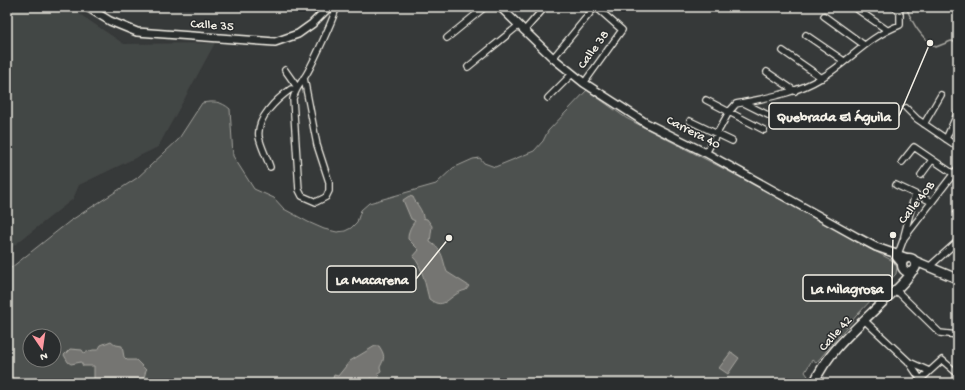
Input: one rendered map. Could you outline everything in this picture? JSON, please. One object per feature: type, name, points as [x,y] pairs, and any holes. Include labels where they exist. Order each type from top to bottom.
[{"type":"main road","name":"Calle 35","points":[[87,7],[110,21],[137,32],[276,42],[298,34],[312,24],[329,7]]},
{"type":"main road","name":"Carrera 40","points":[[500,7],[518,26],[572,74],[646,123],[706,152],[857,237],[895,254],[909,265]]},
{"type":"main road","points":[[897,289],[909,265],[927,266],[958,279]]},
{"type":"main road","name":"Calle 42","points":[[814,383],[821,369],[834,352],[864,320],[897,289]]},
{"type":"street","points":[[304,78],[317,145],[329,182],[329,191],[326,197],[320,201],[311,201],[302,196],[299,190],[293,100],[296,88],[304,78],[336,11],[336,7]]},
{"type":"street","points":[[447,38],[485,7]]},
{"type":"street","points":[[524,31],[545,7]]},
{"type":"street","points":[[553,58],[596,7]]},
{"type":"street","name":"Calle 38","points":[[584,83],[622,30],[596,7]]},
{"type":"street","points":[[854,7],[887,30]]},
{"type":"street","points":[[706,152],[729,112],[736,104],[796,91],[822,78],[864,45],[887,30],[900,25],[900,13],[895,7]]},
{"type":"street","points":[[824,16],[864,45]]},
{"type":"street","points":[[468,67],[518,26]]},
{"type":"street","points":[[806,35],[844,61]]},
{"type":"street","points":[[783,51],[822,78]]},
{"type":"street","points":[[285,70],[296,88]]},
{"type":"street","points":[[767,72],[796,91]]},
{"type":"street","points":[[548,98],[572,74]]},
{"type":"street","points":[[270,167],[259,137],[260,127],[273,104],[291,90],[296,88]]},
{"type":"street","points":[[924,124],[941,94]]},
{"type":"street","points":[[706,100],[764,130]]},
{"type":"street","points":[[744,103],[786,124]]},
{"type":"street","points":[[906,108],[924,124],[958,147]]},
{"type":"street","points":[[946,139],[958,112]]},
{"type":"street","points":[[690,121],[732,142]]},
{"type":"street","points":[[902,162],[914,147],[956,176]]},
{"type":"street","points":[[922,175],[932,160]]},
{"type":"street","name":"Calle 40B","points":[[895,254],[904,238],[932,202],[956,176],[958,168]]},
{"type":"street","points":[[896,185],[932,202]]},
{"type":"street","points":[[904,238],[915,194]]},
{"type":"street","points":[[927,266],[958,241]]},
{"type":"street","points":[[897,289],[940,332],[958,335]]},
{"type":"street","points":[[864,320],[908,361],[921,381],[928,371],[942,360],[958,374]]},
{"type":"street","points":[[908,361],[928,371]]},
{"type":"shaded area","points":[[7,7],[69,7],[124,44],[215,43],[158,147],[79,185],[73,199],[7,251]]},
{"type":"shaded area","points":[[587,90],[626,118],[732,173],[893,261],[897,267],[896,274],[857,315],[816,363],[812,360],[805,372],[808,376],[806,383],[7,383],[7,271],[70,221],[137,178],[178,140],[202,103],[217,102],[230,109],[233,156],[254,189],[274,198],[284,209],[308,222],[324,229],[337,232],[345,231],[351,228],[357,222],[361,210],[369,203],[436,184],[453,168],[473,159],[480,158],[484,163],[495,167],[534,151],[543,141],[548,131]]},
{"type":"shaded area","points":[[409,196],[413,197],[421,210],[423,218],[427,219],[432,226],[430,242],[435,245],[440,252],[447,272],[469,286],[466,290],[460,292],[443,303],[435,303],[429,299],[421,270],[413,257],[419,250],[408,239],[410,229],[415,221],[411,219],[403,200]]},
{"type":"shaded area","points":[[111,341],[116,345],[122,346],[124,357],[127,360],[136,360],[146,370],[144,378],[138,383],[94,383],[94,366],[83,366],[81,362],[71,364],[64,355],[70,349],[82,350],[84,353],[98,350],[101,345]]},
{"type":"shaded area","points":[[375,346],[379,346],[384,356],[377,381],[370,378],[367,383],[333,383],[332,381],[334,375],[338,376],[350,361]]},
{"type":"shaded area","points":[[731,352],[739,358],[728,374],[719,368]]},
{"type":"waterway","points":[[906,7],[918,30],[930,43],[936,47],[951,41],[958,43]]},
{"type":"place","name":"Quebrada El Águila","points":[[930,43]]},
{"type":"place","name":"La Milagrosa","points":[[893,235]]},
{"type":"place","name":"La Macarena","points":[[449,238]]}]
